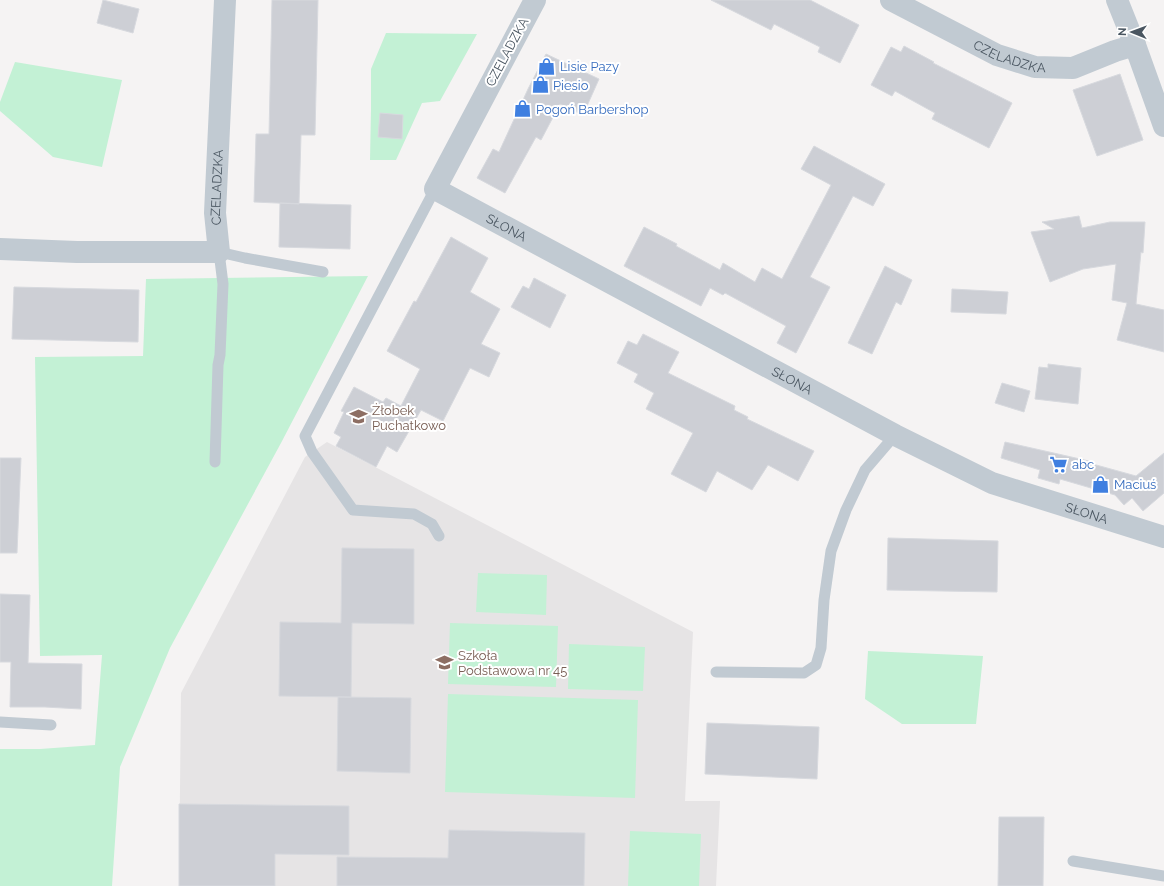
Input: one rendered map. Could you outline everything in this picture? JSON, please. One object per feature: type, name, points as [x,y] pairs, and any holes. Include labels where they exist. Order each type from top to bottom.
[{"type":"street","name":"CZELADZKA","points":[[219,252],[215,213],[225,0]]},
{"type":"street","name":"CZELADZKA","points":[[435,188],[535,0]]},
{"type":"street","name":"CZELADZKA","points":[[891,0],[997,55],[1035,67],[1072,68],[1115,51],[1135,45]]},
{"type":"street","points":[[1117,0],[1164,126]]},
{"type":"street","name":"SŁONA","points":[[435,188],[895,435],[992,483],[1164,537]]},
{"type":"street","points":[[0,249],[77,252],[219,252]]},
{"type":"lane","points":[[435,188],[305,436],[312,452],[353,510],[414,514],[432,524],[438,536]]},
{"type":"lane","points":[[215,462],[218,365],[220,354],[223,284],[219,252],[323,272]]},
{"type":"lane","points":[[716,672],[804,673],[816,664],[821,648],[824,600],[831,551],[846,510],[865,470],[895,435]]},
{"type":"lane","points":[[0,722],[50,725]]},
{"type":"lane","points":[[1073,860],[1164,876]]},
{"type":"shaded area","name":"Szkoła Podstawowa nr 45","points":[[327,442],[693,632],[685,801],[720,801],[716,886],[179,886],[181,693],[305,457]]},
{"type":"green space","points":[[386,33],[477,34],[440,101],[422,103],[396,160],[370,160],[371,69]]},
{"type":"green space","points":[[15,62],[122,80],[102,167],[53,157],[0,111],[0,102]]},
{"type":"green space","points":[[368,276],[281,443],[170,648],[120,767],[112,886],[0,886],[0,749],[40,749],[95,745],[102,655],[40,656],[35,357],[143,356],[146,279]]},
{"type":"green space","points":[[478,573],[547,575],[546,615],[476,612]]},
{"type":"green space","points":[[450,623],[558,626],[556,687],[448,684]]},
{"type":"green space","points":[[569,644],[645,647],[643,691],[568,689]]},
{"type":"green space","points":[[868,651],[983,656],[976,724],[902,724],[865,699]]},
{"type":"green space","points":[[448,694],[638,700],[635,798],[445,792]]},
{"type":"green space","points":[[630,831],[701,834],[699,886],[628,886]]},
{"type":"building","points":[[103,0],[139,9],[133,33],[97,23]]},
{"type":"building","points":[[272,0],[318,0],[315,135],[301,135],[299,204],[254,202],[256,134],[269,134]]},
{"type":"building","points":[[711,0],[810,0],[859,25],[840,63],[818,52],[820,47],[774,24],[771,30]]},
{"type":"building","points":[[904,46],[934,62],[933,63],[1012,103],[989,148],[932,119],[935,113],[895,91],[892,96],[871,85],[891,47],[901,52]]},
{"type":"building","points":[[546,54],[599,79],[583,115],[560,104],[541,140],[536,137],[505,193],[477,178],[493,149],[499,152]]},
{"type":"building","points":[[1120,74],[1143,140],[1097,156],[1073,90]]},
{"type":"building","points":[[380,113],[403,115],[402,139],[378,137]]},
{"type":"building","points":[[814,146],[885,184],[873,206],[853,196],[810,277],[830,287],[796,353],[777,343],[786,326],[725,293],[723,295],[710,288],[701,306],[624,266],[644,227],[677,244],[676,246],[720,270],[723,263],[755,282],[762,268],[782,279],[831,185],[801,169]]},
{"type":"building","points":[[280,203],[351,205],[350,249],[279,247]]},
{"type":"building","points":[[1079,216],[1082,228],[1110,222],[1145,222],[1143,253],[1141,252],[1136,304],[1164,310],[1164,352],[1117,340],[1127,303],[1112,300],[1116,264],[1083,269],[1050,282],[1031,232],[1054,229],[1042,222]]},
{"type":"building","points":[[451,237],[488,258],[470,292],[500,309],[481,344],[500,353],[489,377],[470,368],[443,421],[421,410],[397,452],[387,446],[376,467],[336,446],[341,437],[334,433],[344,412],[341,411],[354,387],[383,402],[386,398],[401,406],[420,369],[387,351],[414,301],[416,302]]},
{"type":"building","points":[[885,266],[912,280],[901,305],[896,302],[872,354],[848,343]]},
{"type":"building","points":[[534,278],[566,295],[550,328],[511,307],[523,286],[529,289]]},
{"type":"building","points":[[14,287],[139,290],[138,342],[12,339]]},
{"type":"building","points":[[952,289],[1008,292],[1006,314],[951,312]]},
{"type":"building","points":[[643,334],[679,352],[668,373],[735,406],[734,410],[748,417],[747,419],[814,451],[798,481],[768,465],[752,490],[717,471],[706,492],[671,474],[693,433],[646,409],[654,393],[634,382],[638,374],[617,363],[628,341],[637,345]]},
{"type":"building","points":[[1048,364],[1081,368],[1078,404],[1035,399],[1039,367],[1048,368]]},
{"type":"building","points":[[1002,383],[1030,391],[1024,412],[995,403]]},
{"type":"building","points":[[1005,442],[1089,461],[1089,463],[1136,476],[1164,453],[1164,493],[1143,511],[1132,498],[1124,505],[1115,495],[1060,479],[1059,484],[1038,478],[1040,470],[1001,458]]},
{"type":"building","points":[[0,458],[21,458],[17,553],[0,553]]},
{"type":"building","points":[[888,538],[998,541],[997,592],[887,590]]},
{"type":"building","points":[[342,548],[414,549],[414,624],[352,623],[351,697],[279,696],[280,622],[341,623]]},
{"type":"building","points":[[0,594],[30,595],[28,663],[82,664],[81,709],[10,707],[11,662],[0,662]]},
{"type":"building","points":[[338,697],[411,698],[410,773],[337,771]]},
{"type":"building","points":[[707,723],[819,727],[817,779],[705,774]]},
{"type":"building","points":[[179,804],[349,806],[349,855],[275,854],[275,886],[179,886]]},
{"type":"building","points":[[999,817],[1044,817],[1043,886],[998,886]]},
{"type":"building","points":[[449,830],[585,833],[584,886],[337,886],[337,857],[448,858]]},
{"type":"place","name":"Lisie Pazy","points":[[547,66]]},
{"type":"place","name":"Piesio","points":[[540,85]]},
{"type":"place","name":"Pogoń Barbershop","points":[[523,109]]},
{"type":"place","name":"Żłobek Puchatkowo","points":[[359,417]]},
{"type":"place","name":"abc","points":[[1059,464]]},
{"type":"place","name":"Maciuś","points":[[1101,484]]},
{"type":"place","name":"Szkoła Podstawowa nr 45","points":[[445,662]]}]
